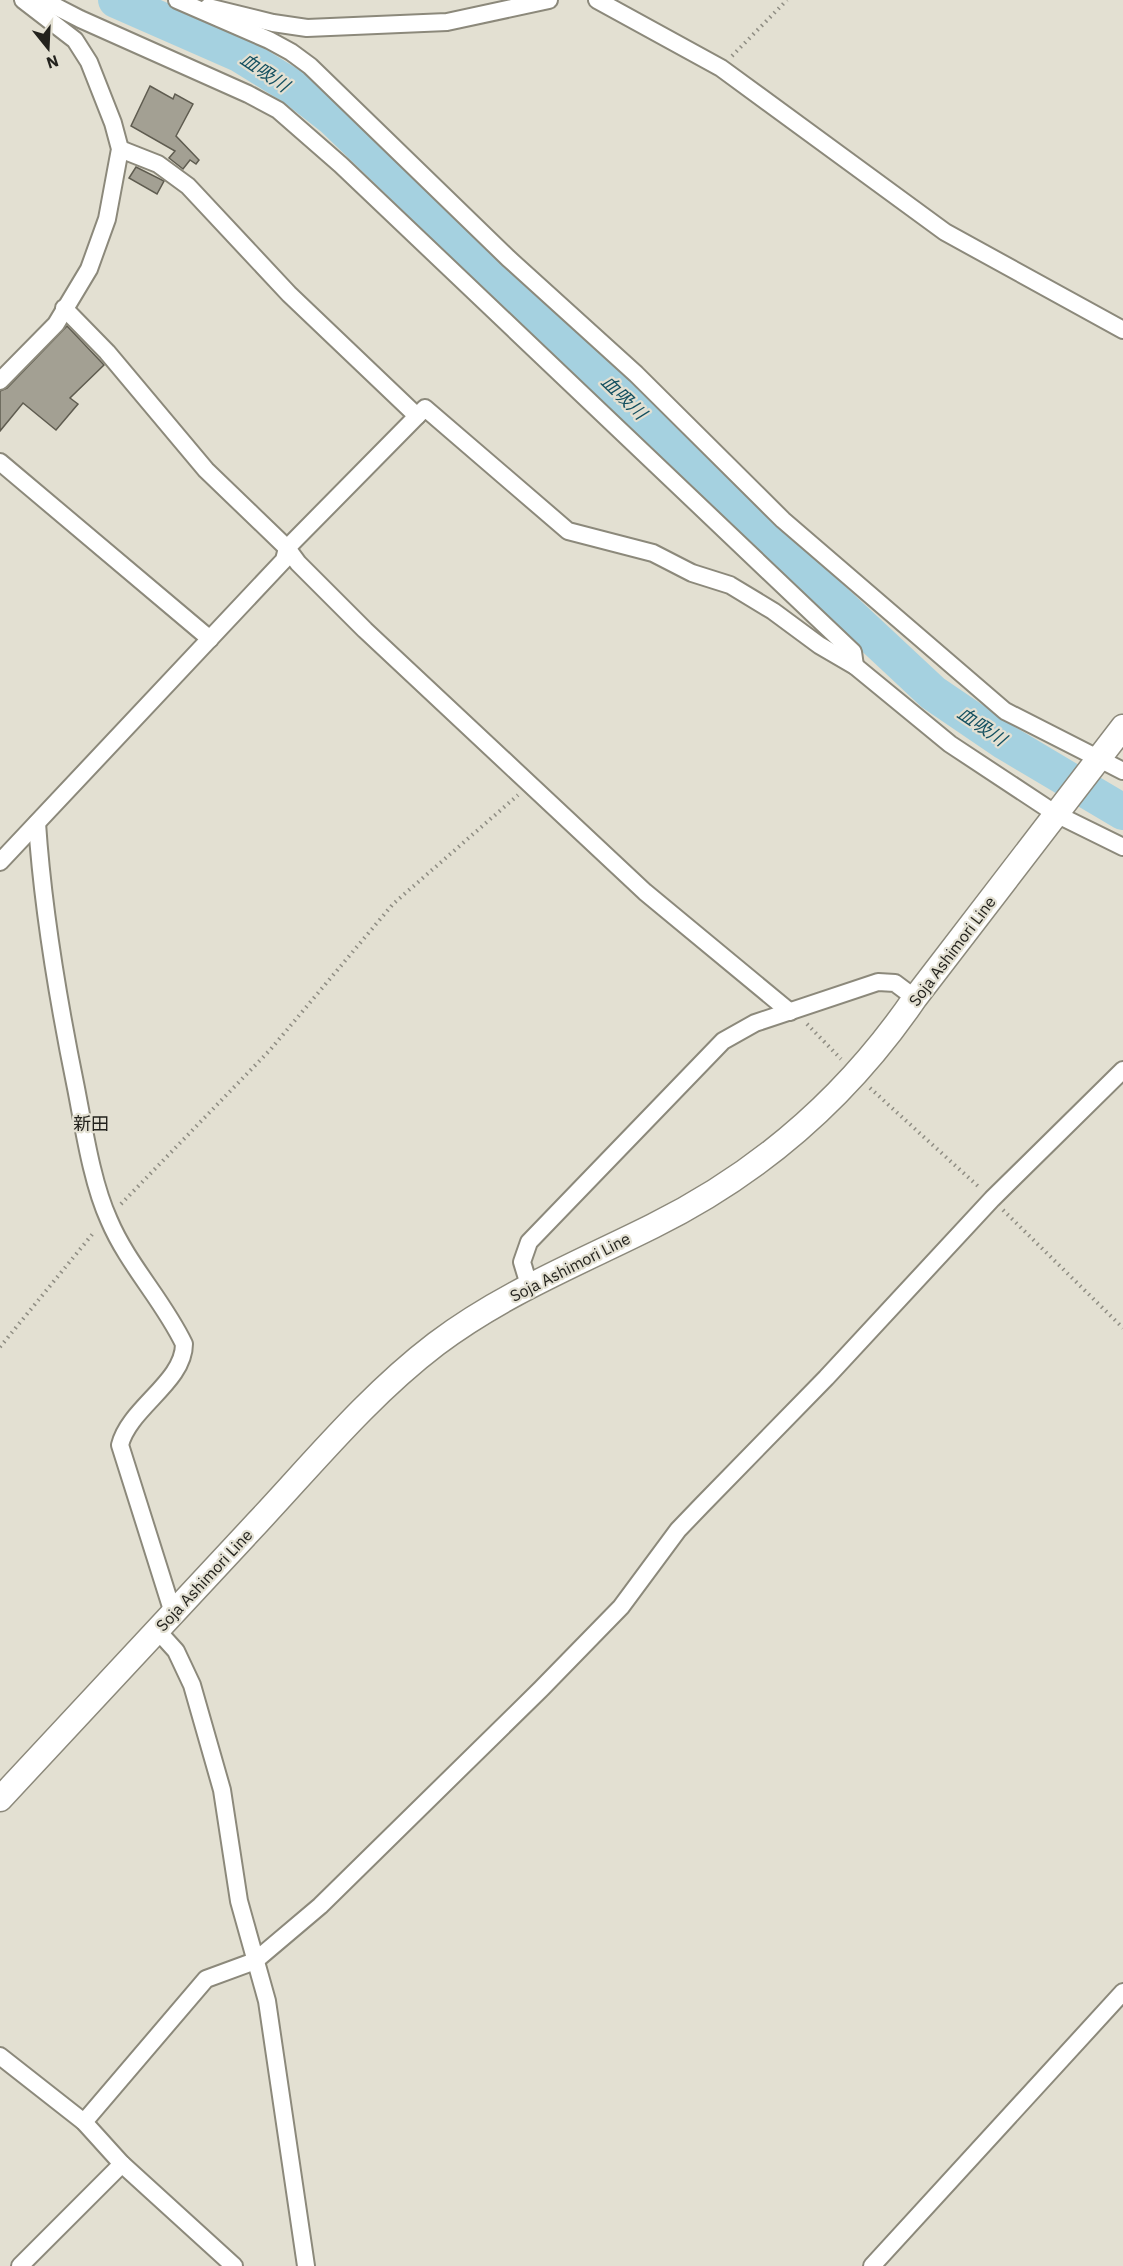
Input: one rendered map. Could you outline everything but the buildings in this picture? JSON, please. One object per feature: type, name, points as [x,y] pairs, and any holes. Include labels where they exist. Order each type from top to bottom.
[{"type":"main road","name":"Soja Ashimori Line","points":[[0,1799],[389,1384],[438,1343],[529,1285],[655,1225],[711,1194],[766,1158],[823,1109],[886,1040],[915,998],[1123,727]]},
{"type":"street","points":[[0,381],[56,324],[88,269],[101,239],[117,175],[120,149],[113,123],[89,62],[75,40],[23,0]]},
{"type":"street","points":[[43,0],[278,110],[341,165],[853,652],[855,666]]},
{"type":"street","points":[[183,3],[307,28],[447,22],[549,0]]},
{"type":"street","points":[[597,0],[721,68],[945,232],[1123,330]]},
{"type":"street","points":[[183,3],[269,40],[291,52],[309,66],[508,258],[636,374],[783,520],[1005,711],[1095,763],[1123,771]]},
{"type":"street","points":[[120,149],[158,164],[188,186],[289,294],[417,416]]},
{"type":"street","points":[[64,308],[107,352],[206,470],[287,548],[298,563],[365,630],[528,785],[645,892],[792,1011]]},
{"type":"street","points":[[0,862],[284,560],[287,548],[425,408],[567,531],[653,553],[692,573],[730,585],[773,611],[819,645],[855,666],[950,744],[1123,847]]},
{"type":"street","points":[[0,462],[210,639]]},
{"type":"street","points":[[37,824],[41,886],[56,991],[86,1138],[108,1218],[120,1244],[162,1304],[184,1344],[180,1364],[130,1425],[120,1445],[174,1613]]},
{"type":"street","points":[[529,1285],[522,1262],[529,1242],[723,1041],[755,1023],[878,982],[895,983],[915,998]]},
{"type":"street","points":[[84,2122],[206,1979],[255,1961],[320,1906],[613,1616],[702,1504],[826,1378],[992,1199],[1123,1070]]},
{"type":"street","points":[[157,1630],[176,1651],[192,1685],[222,1790],[238,1901],[267,2001],[306,2266]]},
{"type":"street","points":[[872,2266],[1123,1992]]},
{"type":"street","points":[[0,2056],[84,2122],[119,2168],[234,2266]]},
{"type":"street","points":[[20,2266],[119,2168]]},
{"type":"path","points":[[721,68],[787,0]]},
{"type":"path","points":[[0,1347],[108,1218],[270,1050],[393,904],[528,785]]},
{"type":"path","points":[[792,1011],[855,1074],[992,1199],[1123,1328]]},
{"type":"waterway","name":"血吸川","points":[[116,0],[239,54],[296,89],[333,118],[782,552],[933,693],[1005,742],[1123,812]]},
{"type":"district","name":"新田","points":[[91,1123]]}]
